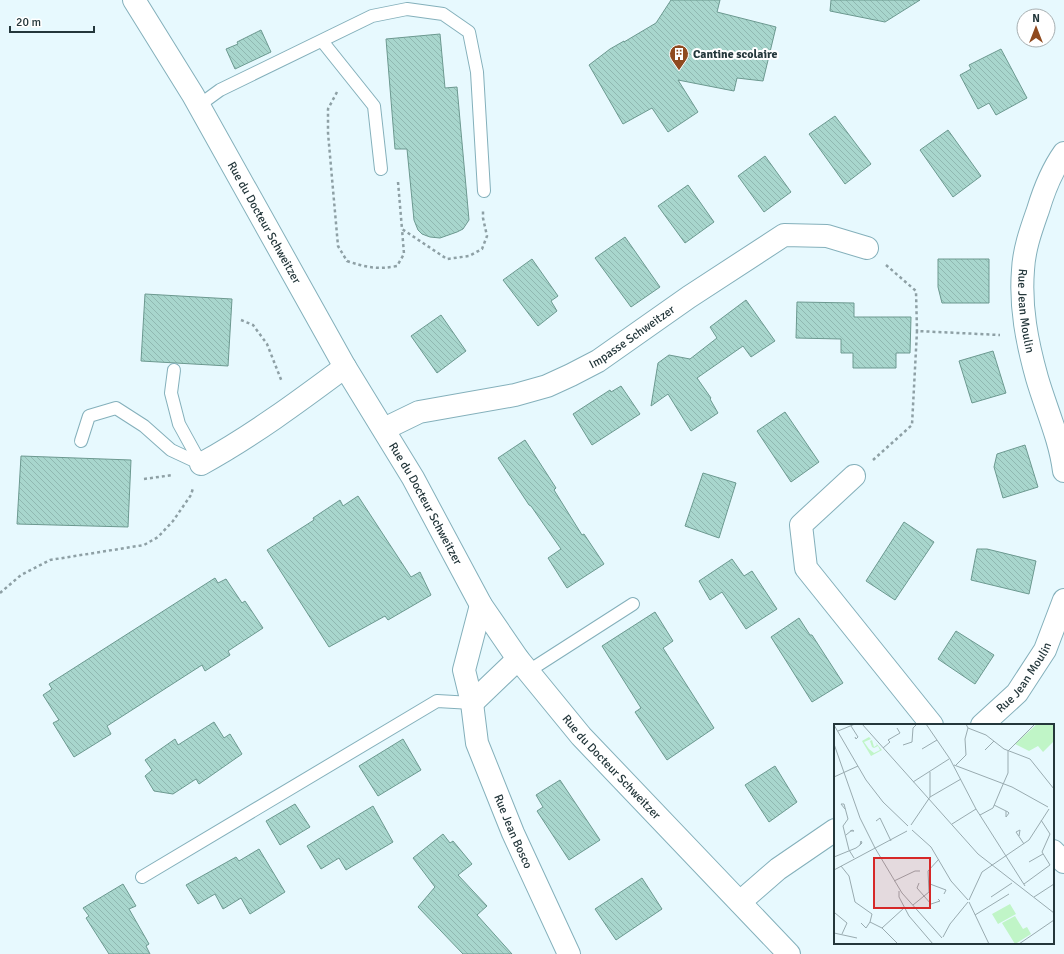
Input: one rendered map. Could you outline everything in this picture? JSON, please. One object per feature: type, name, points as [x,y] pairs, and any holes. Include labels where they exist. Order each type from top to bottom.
[{"type":"street","name":"Rue du Docteur Schweitzer","points":[[134,0],[198,106],[345,367],[413,478],[481,605],[523,666],[581,736],[789,954]]},
{"type":"street","name":"Rue Jean Moulin","points":[[1064,153],[1058,162],[1043,194],[1028,238],[1023,268],[1022,303],[1027,336],[1037,378],[1062,454],[1064,471]]},
{"type":"street","name":"Impasse Schweitzer","points":[[384,429],[419,412],[515,395],[546,386],[571,375],[598,361],[689,297],[784,235],[827,236],[867,248]]},
{"type":"street","points":[[201,464],[231,447],[291,407],[345,367]]},
{"type":"street","points":[[854,476],[801,525],[806,568],[931,724]]},
{"type":"street","name":"Rue Jean Moulin","points":[[983,724],[1017,692],[1045,650],[1064,600]]},
{"type":"street","name":"Rue Jean Bosco","points":[[481,605],[464,670],[472,703],[477,743],[514,833],[569,954]]},
{"type":"street","points":[[472,703],[523,666]]},
{"type":"street","points":[[740,902],[778,869],[834,831]]},
{"type":"street","points":[[1054,852],[1064,862]]},
{"type":"lane","points":[[198,106],[220,90],[372,16],[407,9],[443,14],[468,32],[477,72],[484,191]]},
{"type":"lane","points":[[322,41],[374,106],[381,169]]},
{"type":"lane","points":[[174,370],[171,393],[179,424],[201,464]]},
{"type":"lane","points":[[81,441],[89,416],[116,408],[144,426],[171,450],[201,464]]},
{"type":"lane","points":[[523,666],[633,604]]},
{"type":"lane","points":[[142,877],[437,702],[472,703]]},
{"type":"path","points":[[353,79],[336,93],[328,110],[328,133],[338,246],[346,261],[368,268],[384,269],[397,266],[404,254],[397,178],[381,169]]},
{"type":"path","points":[[402,230],[447,260],[469,256],[482,249],[487,236],[483,218],[484,191]]},
{"type":"path","points":[[854,476],[912,425],[917,331],[916,291],[867,248]]},
{"type":"path","points":[[241,320],[253,325],[267,344],[291,407]]},
{"type":"path","points":[[917,331],[1027,336]]},
{"type":"path","points":[[0,593],[21,575],[50,560],[144,545],[158,537],[173,521],[190,495],[201,464]]},
{"type":"building","name":"Cantine scolaire","points":[[671,0],[720,0],[717,12],[776,27],[763,81],[737,78],[734,91],[678,80],[698,112],[668,132],[652,108],[623,124],[589,65],[610,49],[656,23]]},
{"type":"building","points":[[831,0],[920,0],[885,22],[830,11]]},
{"type":"building","points":[[261,30],[271,52],[235,69],[226,49],[238,44],[237,42]]},
{"type":"building","points":[[440,34],[445,88],[457,87],[469,220],[463,229],[440,238],[422,234],[418,230],[414,220],[407,149],[395,149],[386,39]]},
{"type":"building","points":[[1001,49],[1027,98],[996,115],[989,103],[978,109],[960,75],[971,69],[969,65]]},
{"type":"building","points":[[835,116],[871,164],[845,184],[809,134]]},
{"type":"building","points":[[948,130],[981,176],[953,197],[920,150]]},
{"type":"building","points":[[765,156],[791,192],[764,212],[738,176]]},
{"type":"building","points":[[688,185],[714,222],[685,243],[658,206]]},
{"type":"building","points":[[625,237],[660,287],[631,307],[595,258]]},
{"type":"building","points":[[532,259],[558,296],[551,301],[557,311],[538,326],[503,280]]},
{"type":"building","points":[[938,259],[989,259],[989,303],[942,303],[938,287]]},
{"type":"building","points":[[145,294],[232,299],[228,366],[141,361]]},
{"type":"building","points":[[746,300],[775,341],[751,357],[743,346],[697,378],[711,398],[710,399],[718,413],[691,431],[668,394],[651,406],[658,363],[669,355],[690,359],[717,338],[710,327]]},
{"type":"building","points":[[797,302],[854,303],[854,317],[911,317],[910,353],[896,353],[896,368],[853,368],[853,353],[841,353],[841,339],[796,338]]},
{"type":"building","points":[[441,315],[466,351],[437,373],[411,336]]},
{"type":"building","points":[[993,351],[1006,393],[972,403],[959,361]]},
{"type":"building","points":[[621,386],[640,414],[592,445],[573,414],[610,390],[611,392]]},
{"type":"building","points":[[785,412],[819,462],[791,482],[757,431]]},
{"type":"building","points":[[525,440],[556,488],[554,490],[582,535],[584,534],[604,564],[567,588],[548,558],[561,549],[529,505],[498,458]]},
{"type":"building","points":[[1025,445],[1038,487],[1003,498],[994,467],[997,454]]},
{"type":"building","points":[[21,456],[131,460],[128,527],[17,524]]},
{"type":"building","points":[[703,473],[736,483],[719,538],[685,526]]},
{"type":"building","points":[[358,496],[411,577],[420,572],[431,595],[388,620],[385,616],[329,647],[267,550],[314,520],[313,518],[340,500],[343,506]]},
{"type":"building","points":[[904,522],[934,542],[895,600],[866,581]]},
{"type":"building","points":[[977,549],[987,549],[1036,561],[1029,594],[971,580]]},
{"type":"building","points":[[732,559],[744,576],[752,571],[777,609],[746,629],[722,592],[710,600],[699,581]]},
{"type":"building","points":[[215,578],[218,583],[226,579],[242,603],[245,601],[263,628],[228,651],[230,655],[205,671],[202,665],[107,726],[111,734],[74,757],[53,723],[59,720],[43,695],[52,689],[49,684]]},
{"type":"building","points":[[655,612],[673,641],[663,648],[714,728],[667,760],[635,712],[641,708],[602,646]]},
{"type":"building","points":[[799,618],[810,635],[812,635],[843,683],[812,702],[771,637]]},
{"type":"building","points":[[956,631],[994,655],[975,684],[938,659]]},
{"type":"building","points":[[214,722],[224,738],[230,734],[242,754],[199,784],[196,779],[173,794],[154,791],[145,776],[152,770],[145,760],[175,739],[178,745]]},
{"type":"building","points":[[403,739],[421,770],[378,796],[359,766]]},
{"type":"building","points":[[775,766],[797,802],[769,822],[745,785]]},
{"type":"building","points":[[560,780],[600,840],[569,860],[537,811],[543,807],[536,795]]},
{"type":"building","points":[[295,804],[310,827],[280,845],[266,821]]},
{"type":"building","points":[[373,806],[393,842],[346,870],[339,858],[321,869],[307,846]]},
{"type":"building","points":[[443,834],[450,843],[453,841],[472,864],[458,875],[487,906],[477,915],[512,954],[463,954],[418,907],[435,887],[413,858]]},
{"type":"building","points":[[259,849],[285,892],[250,914],[241,898],[223,909],[215,894],[198,904],[186,885],[236,857],[239,861]]},
{"type":"building","points":[[642,878],[662,909],[616,940],[595,909]]},
{"type":"building","points":[[123,884],[136,906],[129,909],[149,944],[146,946],[150,954],[109,954],[86,918],[89,916],[83,908]]},
{"type":"place","name":"Cantine scolaire","points":[[679,71]]}]
